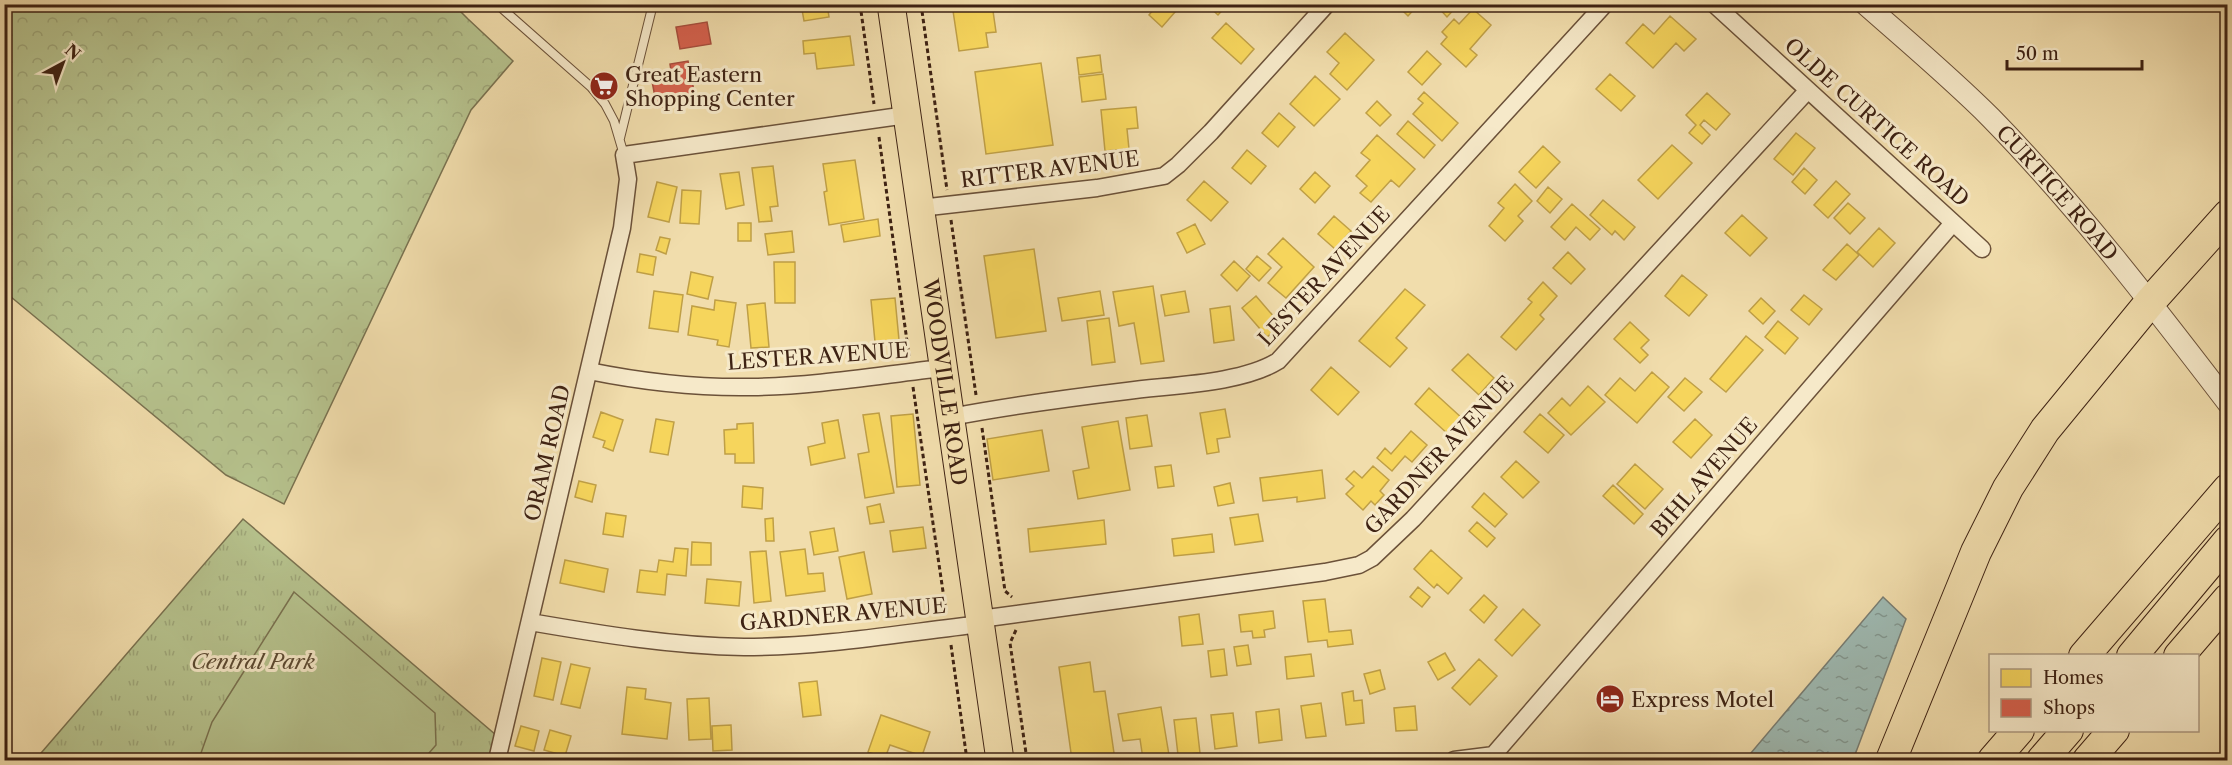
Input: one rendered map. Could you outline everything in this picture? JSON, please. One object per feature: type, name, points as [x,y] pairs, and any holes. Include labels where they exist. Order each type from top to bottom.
[{"type":"highway","points":[[1891,760],[1977,552],[2008,488],[2045,430],[2151,302],[2228,215]]},
{"type":"highway","points":[[2086,654],[2228,489]]},
{"type":"highway","points":[[2134,654],[2228,540]]},
{"type":"highway","points":[[2181,654],[2228,599]]},
{"type":"highway","points":[[1993,760],[2017,732]]},
{"type":"highway","points":[[2042,760],[2066,732]]},
{"type":"highway","points":[[2088,760],[2112,732]]},
{"type":"main road","name":"WOODVILLE ROAD","points":[[891,4],[981,621],[997,760]]},
{"type":"street","name":"RITTER AVENUE","points":[[920,208],[1097,188],[1164,176],[1210,132],[1327,4]]},
{"type":"street","name":"LESTER AVENUE","points":[[951,417],[1072,397],[1212,380],[1258,370],[1278,361],[1605,4]]},
{"type":"street","name":"OLDE CURTICE ROAD","points":[[1714,4],[1982,249]]},
{"type":"street","name":"CURTICE ROAD","points":[[1865,4],[1941,70],[2037,167],[2151,302],[2228,403]]},
{"type":"street","name":"GARDNER AVENUE","points":[[530,622],[640,639],[744,646],[812,643],[949,627],[1325,572],[1359,565],[1372,558],[1413,519],[1808,90]]},
{"type":"street","points":[[622,147],[907,115]]},
{"type":"street","name":"ORAM ROAD","points":[[497,760],[622,228],[628,179],[622,147]]},
{"type":"street","name":"BIHL AVENUE","points":[[1491,758],[1953,223]]},
{"type":"street","name":"LESTER AVENUE","points":[[589,371],[667,384],[751,387],[944,368]]},
{"type":"street","points":[[1454,760],[1491,758]]},
{"type":"lane","points":[[497,4],[591,87],[605,104],[622,147]]},
{"type":"lane","points":[[622,147],[653,4]]},
{"type":"path","points":[[921,4],[1005,591],[1013,598],[1019,599]]},
{"type":"path","points":[[893,235],[967,760]]},
{"type":"path","points":[[1021,626],[1013,635],[1010,643],[1027,760]]},
{"type":"green space","points":[[4,5],[454,5],[513,61],[471,110],[284,504],[226,475],[5,292]]},
{"type":"green space","name":"Central Park","points":[[243,519],[503,741],[498,760],[35,760]]},
{"type":"green space","points":[[294,592],[435,713],[436,745],[423,760],[207,760],[201,753],[212,722]]},
{"type":"water","points":[[1883,597],[1906,619],[1853,760],[1745,760]]},
{"type":"building: Homes","points":[[801,4],[827,4],[829,17],[804,21]]},
{"type":"building: Homes","points":[[952,4],[992,4],[996,32],[986,33],[988,47],[959,51]]},
{"type":"building: Homes","points":[[1158,4],[1182,4],[1162,27],[1149,15]]},
{"type":"building: Homes","points":[[1206,4],[1228,4],[1218,15]]},
{"type":"building: Homes","points":[[1396,4],[1419,4],[1408,16]]},
{"type":"building: Homes","points":[[1435,4],[1457,4],[1458,5],[1447,17]]},
{"type":"building: Homes","points":[[1473,9],[1491,25],[1470,49],[1477,55],[1466,67],[1441,44],[1447,37],[1442,32],[1454,19],[1459,24]]},
{"type":"building: Homes","points":[[1670,16],[1696,39],[1684,51],[1676,43],[1653,68],[1626,43],[1643,24],[1654,34]]},
{"type":"building: Homes","points":[[1226,23],[1254,49],[1241,64],[1212,38]]},
{"type":"building: Homes","points":[[1345,33],[1374,60],[1347,90],[1330,74],[1339,63],[1327,52]]},
{"type":"building: Homes","points":[[850,36],[854,65],[817,69],[815,53],[804,54],[803,41]]},
{"type":"building: Homes","points":[[1427,51],[1441,64],[1422,85],[1408,72]]},
{"type":"building: Homes","points":[[1100,55],[1102,72],[1079,75],[1077,58]]},
{"type":"building: Homes","points":[[1041,63],[1053,145],[986,154],[975,72]]},
{"type":"building: Homes","points":[[1103,74],[1106,99],[1082,102],[1079,77]]},
{"type":"building: Homes","points":[[1610,74],[1635,96],[1621,111],[1596,89]]},
{"type":"building: Homes","points":[[1315,76],[1340,99],[1314,126],[1290,104]]},
{"type":"building: Homes","points":[[1424,92],[1458,123],[1442,141],[1413,114],[1423,103],[1418,99]]},
{"type":"building: Homes","points":[[1707,93],[1730,114],[1716,130],[1704,120],[1700,125],[1710,135],[1702,144],[1689,133],[1696,125],[1686,115]]},
{"type":"building: Homes","points":[[1377,101],[1391,115],[1380,126],[1366,113]]},
{"type":"building: Homes","points":[[1136,107],[1138,128],[1127,129],[1129,149],[1105,151],[1101,110]]},
{"type":"building: Homes","points":[[1279,113],[1295,127],[1278,147],[1262,133]]},
{"type":"building: Homes","points":[[1408,121],[1435,145],[1424,158],[1397,134]]},
{"type":"building: Homes","points":[[1796,133],[1815,148],[1793,175],[1774,159]]},
{"type":"building: Homes","points":[[1377,135],[1415,169],[1399,187],[1391,180],[1371,202],[1360,193],[1367,186],[1356,176],[1370,160],[1361,153]]},
{"type":"building: Homes","points":[[1672,145],[1692,163],[1658,199],[1638,180]]},
{"type":"building: Homes","points":[[1543,146],[1560,162],[1536,188],[1519,172]]},
{"type":"building: Homes","points":[[1247,150],[1266,166],[1251,184],[1232,168]]},
{"type":"building: Homes","points":[[855,160],[864,219],[829,225],[823,164]]},
{"type":"building: Homes","points":[[773,166],[778,206],[770,207],[772,221],[759,222],[752,168]]},
{"type":"building: Homes","points":[[1804,168],[1817,180],[1805,194],[1792,182]]},
{"type":"building: Homes","points":[[739,172],[744,205],[726,209],[720,174]]},
{"type":"building: Homes","points":[[1315,172],[1330,186],[1315,203],[1300,189]]},
{"type":"building: Homes","points":[[1204,181],[1228,202],[1211,221],[1187,200]]},
{"type":"building: Homes","points":[[1836,181],[1850,194],[1828,218],[1814,205]]},
{"type":"building: Homes","points":[[657,182],[677,187],[669,222],[648,217]]},
{"type":"building: Homes","points":[[1515,184],[1532,201],[1518,216],[1523,221],[1505,241],[1489,226],[1504,208],[1498,203]]},
{"type":"building: Homes","points":[[1548,187],[1562,199],[1550,213],[1537,201]]},
{"type":"building: Homes","points":[[682,190],[701,191],[699,224],[680,223]]},
{"type":"building: Homes","points":[[1603,200],[1635,227],[1624,240],[1615,231],[1612,235],[1590,215]]},
{"type":"building: Homes","points":[[1848,203],[1865,218],[1850,234],[1834,218]]},
{"type":"building: Homes","points":[[1572,204],[1600,229],[1590,240],[1576,227],[1565,240],[1551,227]]},
{"type":"building: Homes","points":[[1742,215],[1767,238],[1750,256],[1725,233]]},
{"type":"building: Homes","points":[[1334,216],[1351,231],[1335,249],[1318,234]]},
{"type":"building: Homes","points":[[878,219],[880,236],[844,242],[841,225]]},
{"type":"building: Homes","points":[[738,223],[751,223],[751,241],[738,241]]},
{"type":"building: Homes","points":[[1195,224],[1205,244],[1187,253],[1177,233]]},
{"type":"building: Homes","points":[[1879,228],[1895,243],[1873,267],[1857,252]]},
{"type":"building: Homes","points":[[792,231],[794,252],[768,255],[765,234]]},
{"type":"building: Homes","points":[[660,237],[670,239],[666,254],[656,250]]},
{"type":"building: Homes","points":[[1283,238],[1314,267],[1286,298],[1268,283],[1282,267],[1268,254]]},
{"type":"building: Homes","points":[[1847,244],[1859,255],[1836,280],[1823,270]]},
{"type":"building: Homes","points":[[1034,249],[1046,331],[996,338],[984,256]]},
{"type":"building: Homes","points":[[1568,252],[1585,269],[1571,284],[1553,268]]},
{"type":"building: Homes","points":[[640,254],[656,257],[653,275],[637,272]]},
{"type":"building: Homes","points":[[1257,256],[1271,268],[1259,281],[1246,269]]},
{"type":"building: Homes","points":[[1234,261],[1250,276],[1237,291],[1221,275]]},
{"type":"building: Homes","points":[[774,262],[795,262],[795,303],[775,303]]},
{"type":"building: Homes","points":[[691,272],[713,277],[708,299],[687,294]]},
{"type":"building: Homes","points":[[1682,275],[1707,295],[1689,316],[1665,296]]},
{"type":"building: Homes","points":[[1543,282],[1557,296],[1540,315],[1544,319],[1516,350],[1501,337],[1532,302],[1528,299]]},
{"type":"building: Homes","points":[[1153,286],[1164,361],[1141,364],[1134,323],[1119,326],[1113,292]]},
{"type":"building: Homes","points":[[1405,289],[1425,305],[1396,338],[1407,348],[1390,367],[1359,341]]},
{"type":"building: Homes","points":[[654,291],[683,295],[678,332],[649,328]]},
{"type":"building: Homes","points":[[1100,291],[1104,315],[1062,321],[1058,298]]},
{"type":"building: Homes","points":[[1185,291],[1189,312],[1165,316],[1161,295]]},
{"type":"building: Homes","points":[[1804,295],[1822,309],[1809,325],[1791,310]]},
{"type":"building: Homes","points":[[1256,296],[1281,325],[1267,337],[1242,308]]},
{"type":"building: Homes","points":[[895,298],[899,340],[875,342],[871,300]]},
{"type":"building: Homes","points":[[1761,298],[1775,311],[1763,324],[1749,311]]},
{"type":"building: Homes","points":[[715,300],[736,303],[729,347],[717,345],[718,340],[688,335],[692,306],[714,310]]},
{"type":"building: Homes","points":[[765,303],[769,347],[751,348],[747,305]]},
{"type":"building: Homes","points":[[1230,306],[1234,340],[1214,343],[1210,309]]},
{"type":"building: Homes","points":[[1109,318],[1115,362],[1092,365],[1087,321]]},
{"type":"building: Homes","points":[[1778,321],[1798,338],[1785,354],[1765,337]]},
{"type":"building: Homes","points":[[1630,322],[1649,340],[1641,348],[1648,355],[1640,363],[1614,339]]},
{"type":"building: Homes","points":[[1746,336],[1763,350],[1726,392],[1710,379]]},
{"type":"building: Homes","points":[[1468,354],[1494,378],[1479,395],[1452,370]]},
{"type":"building: Homes","points":[[1331,367],[1359,392],[1338,415],[1311,390]]},
{"type":"building: Homes","points":[[1652,372],[1669,387],[1637,423],[1605,395],[1620,378],[1635,391]]},
{"type":"building: Homes","points":[[1685,378],[1702,392],[1684,411],[1668,397]]},
{"type":"building: Homes","points":[[1588,386],[1605,402],[1571,435],[1548,413],[1562,398],[1570,406]]},
{"type":"building: Homes","points":[[1429,388],[1463,419],[1449,435],[1415,404]]},
{"type":"building: Homes","points":[[1225,409],[1230,437],[1217,439],[1219,452],[1207,454],[1200,413]]},
{"type":"building: Homes","points":[[601,412],[623,420],[613,451],[603,447],[605,441],[593,437]]},
{"type":"building: Homes","points":[[879,413],[894,493],[865,498],[858,454],[869,452],[863,415]]},
{"type":"building: Homes","points":[[913,414],[920,485],[897,487],[891,416]]},
{"type":"building: Homes","points":[[1540,414],[1564,435],[1548,453],[1524,432]]},
{"type":"building: Homes","points":[[1147,415],[1152,446],[1130,449],[1126,418]]},
{"type":"building: Homes","points":[[656,419],[674,422],[668,455],[650,452]]},
{"type":"building: Homes","points":[[1695,419],[1712,435],[1691,458],[1673,442]]},
{"type":"building: Homes","points":[[838,420],[845,458],[811,465],[808,447],[825,443],[822,423]]},
{"type":"building: Homes","points":[[1118,421],[1130,490],[1078,499],[1073,471],[1089,468],[1082,427]]},
{"type":"building: Homes","points":[[753,423],[754,463],[735,463],[735,454],[725,454],[724,430],[737,429],[737,424]]},
{"type":"building: Homes","points":[[1042,430],[1049,471],[993,480],[987,439]]},
{"type":"building: Homes","points":[[1411,431],[1427,445],[1412,462],[1405,456],[1392,471],[1377,458],[1385,448],[1391,454]]},
{"type":"building: Homes","points":[[1516,461],[1539,482],[1523,498],[1501,477]]},
{"type":"building: Homes","points":[[1635,464],[1663,489],[1645,509],[1617,484]]},
{"type":"building: Homes","points":[[1171,465],[1174,486],[1158,488],[1155,467]]},
{"type":"building: Homes","points":[[1373,466],[1389,480],[1380,491],[1384,495],[1375,505],[1371,501],[1363,510],[1346,494],[1354,486],[1346,479],[1354,471],[1362,478]]},
{"type":"building: Homes","points":[[1322,470],[1325,498],[1297,502],[1297,497],[1263,501],[1260,478]]},
{"type":"building: Homes","points":[[579,481],[596,485],[592,502],[575,497]]},
{"type":"building: Homes","points":[[1230,483],[1234,503],[1218,506],[1214,487]]},
{"type":"building: Homes","points":[[1613,485],[1643,514],[1634,524],[1603,496]]},
{"type":"building: Homes","points":[[743,486],[763,488],[762,509],[742,507]]},
{"type":"building: Homes","points":[[1484,493],[1507,514],[1495,527],[1472,507]]},
{"type":"building: Homes","points":[[880,504],[884,522],[870,524],[867,507]]},
{"type":"building: Homes","points":[[606,513],[626,516],[623,537],[603,534]]},
{"type":"building: Homes","points":[[1258,514],[1263,541],[1235,545],[1230,518]]},
{"type":"building: Homes","points":[[773,518],[774,541],[766,541],[765,519]]},
{"type":"building: Homes","points":[[1104,520],[1106,544],[1030,552],[1028,529]]},
{"type":"building: Homes","points":[[1477,522],[1495,538],[1487,547],[1469,531]]},
{"type":"building: Homes","points":[[923,527],[926,548],[893,552],[890,531]]},
{"type":"building: Homes","points":[[834,528],[838,551],[814,555],[810,532]]},
{"type":"building: Homes","points":[[1212,534],[1214,552],[1174,556],[1172,539]]},
{"type":"building: Homes","points":[[692,542],[711,543],[711,565],[691,565]]},
{"type":"building: Homes","points":[[675,548],[688,549],[686,576],[667,574],[665,595],[637,592],[640,570],[657,572],[659,560],[673,562]]},
{"type":"building: Homes","points":[[805,549],[808,574],[823,573],[825,591],[786,596],[780,552]]},
{"type":"building: Homes","points":[[1431,550],[1462,578],[1448,594],[1437,584],[1434,588],[1414,569]]},
{"type":"building: Homes","points":[[766,551],[771,601],[754,603],[750,552]]},
{"type":"building: Homes","points":[[864,552],[872,594],[847,599],[839,557]]},
{"type":"building: Homes","points":[[565,560],[608,569],[604,592],[560,583]]},
{"type":"building: Homes","points":[[707,579],[741,582],[739,606],[705,603]]},
{"type":"building: Homes","points":[[1418,587],[1430,597],[1422,607],[1410,597]]},
{"type":"building: Homes","points":[[1484,595],[1497,607],[1484,623],[1470,610]]},
{"type":"building: Homes","points":[[1325,599],[1329,632],[1351,630],[1353,644],[1328,647],[1327,640],[1308,642],[1303,601]]},
{"type":"building: Homes","points":[[1523,609],[1540,625],[1512,656],[1495,640]]},
{"type":"building: Homes","points":[[1273,611],[1275,628],[1264,630],[1265,637],[1253,638],[1252,631],[1241,632],[1239,615]]},
{"type":"building: Homes","points":[[1199,614],[1203,644],[1182,646],[1179,617]]},
{"type":"building: Homes","points":[[1248,645],[1251,664],[1237,666],[1234,647]]},
{"type":"building: Homes","points":[[1224,649],[1227,675],[1211,677],[1208,651]]},
{"type":"building: Homes","points":[[1445,653],[1455,670],[1438,680],[1428,662]]},
{"type":"building: Homes","points":[[1311,654],[1314,676],[1287,679],[1285,657]]},
{"type":"building: Homes","points":[[542,658],[561,662],[553,700],[534,696]]},
{"type":"building: Homes","points":[[1479,659],[1497,676],[1470,705],[1452,688]]},
{"type":"building: Homes","points":[[1090,662],[1094,692],[1105,691],[1115,760],[1072,760],[1059,667]]},
{"type":"building: Homes","points":[[571,664],[590,668],[580,708],[561,704]]},
{"type":"building: Homes","points":[[1380,670],[1385,689],[1370,694],[1364,674]]},
{"type":"building: Homes","points":[[817,681],[821,715],[803,717],[799,683]]},
{"type":"building: Homes","points":[[627,687],[646,689],[645,699],[671,703],[667,739],[622,734]]},
{"type":"building: Homes","points":[[1353,691],[1354,701],[1362,700],[1364,723],[1346,725],[1342,693]]},
{"type":"building: Homes","points":[[709,698],[711,739],[689,740],[687,699]]},
{"type":"building: Homes","points":[[1321,703],[1326,736],[1306,738],[1301,706]]},
{"type":"building: Homes","points":[[1415,706],[1417,730],[1396,731],[1394,708]]},
{"type":"building: Homes","points":[[1161,707],[1169,755],[1143,759],[1140,739],[1123,741],[1118,714]]},
{"type":"building: Homes","points":[[1279,709],[1282,740],[1259,743],[1256,712]]},
{"type":"building: Homes","points":[[1233,713],[1237,746],[1215,749],[1211,715]]},
{"type":"building: Homes","points":[[881,715],[930,732],[922,756],[890,745],[885,758],[868,752]]},
{"type":"building: Homes","points":[[1196,718],[1200,753],[1178,755],[1174,720]]},
{"type":"building: Homes","points":[[731,725],[732,750],[713,751],[712,726]]},
{"type":"building: Homes","points":[[521,726],[539,731],[534,751],[515,746]]},
{"type":"building: Homes","points":[[550,730],[571,736],[565,756],[544,750]]},
{"type":"building: Shops","points":[[707,22],[711,44],[680,49],[676,27]]},
{"type":"building: Shops","points":[[688,61],[695,96],[685,98],[686,103],[657,108],[652,81],[672,77],[670,64]]},
{"type":"place","name":"Great Eastern Shopping Center","points":[[604,86]]},
{"type":"place","name":"Express Motel","points":[[1610,699]]}]
